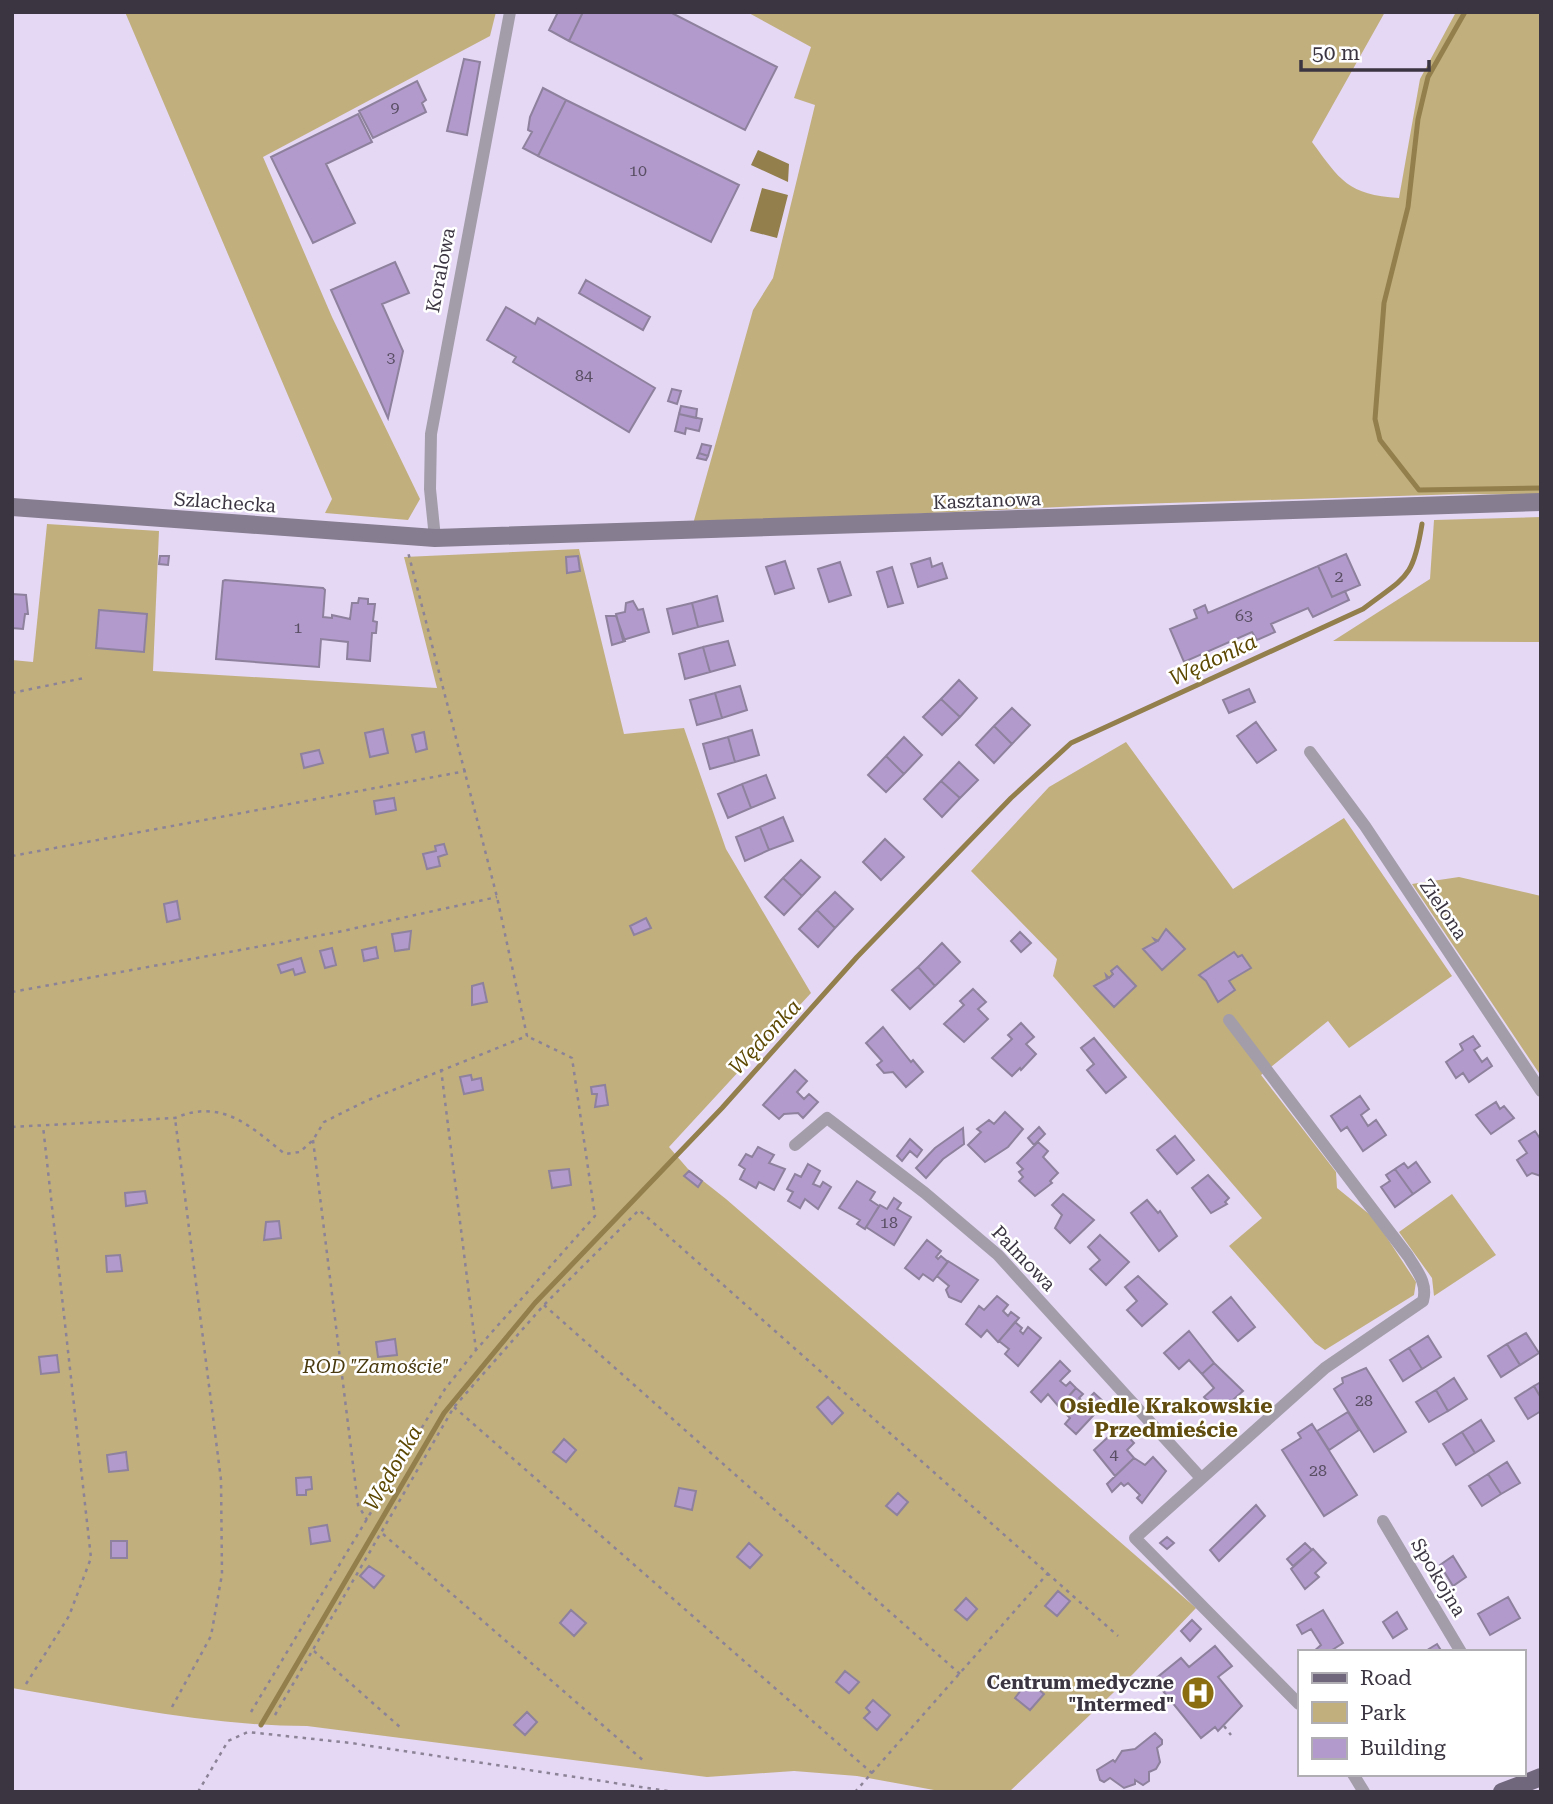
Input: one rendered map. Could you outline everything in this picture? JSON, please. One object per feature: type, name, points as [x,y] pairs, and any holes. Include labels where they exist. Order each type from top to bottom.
[{"type":"main road","points":[[1503,1792],[1541,1777]]},
{"type":"street","name":"Koralowa","points":[[435,538],[430,489],[431,435],[510,12]]},
{"type":"street","name":"Kasztanowa","points":[[435,538],[1541,502]]},
{"type":"street","name":"Szlachecka","points":[[12,507],[435,538]]},
{"type":"street","name":"Zielona","points":[[1310,752],[1365,826],[1541,1091]]},
{"type":"street","points":[[1229,1020],[1408,1256],[1424,1282],[1426,1292],[1423,1301],[1325,1368],[1135,1538],[1298,1703]]},
{"type":"street","name":"Palmowa","points":[[795,1145],[827,1118],[925,1193],[998,1255],[1200,1478]]},
{"type":"street","name":"Spokojna","points":[[1383,1521],[1460,1650]]},
{"type":"street","points":[[1354,1776],[1364,1792]]},
{"type":"path","points":[[405,537],[497,897],[527,1036]]},
{"type":"path","points":[[12,693],[84,678]]},
{"type":"path","points":[[12,856],[466,771]]},
{"type":"path","points":[[12,992],[474,905],[497,897]]},
{"type":"path","points":[[12,1127],[175,1118],[190,1112],[224,1111],[285,1154],[300,1152],[313,1140],[324,1122],[441,1069],[527,1036],[572,1058],[596,1216],[476,1350],[445,1389],[251,1712]]},
{"type":"path","points":[[441,1069],[476,1350]]},
{"type":"path","points":[[172,1707],[211,1636],[222,1574],[221,1480],[175,1118]]},
{"type":"path","points":[[26,1684],[69,1616],[91,1558],[43,1126]]},
{"type":"path","points":[[313,1140],[358,1505],[367,1520]]},
{"type":"path","points":[[275,1714],[383,1534],[454,1407],[544,1305],[639,1210],[1118,1636]]},
{"type":"path","points":[[544,1305],[960,1674]]},
{"type":"path","points":[[454,1407],[873,1774]]},
{"type":"path","points":[[383,1534],[645,1762]]},
{"type":"path","points":[[855,1792],[1049,1572]]},
{"type":"path","points":[[314,1651],[401,1728]]},
{"type":"path","points":[[1224,1726],[1231,1735]]},
{"type":"path","points":[[198,1792],[228,1741],[235,1735],[248,1732],[351,1743],[674,1792]]},
{"type":"green space","points":[[125,12],[496,12],[490,36],[263,157],[332,317],[420,499],[408,520],[325,513],[332,499]]},
{"type":"green space","points":[[747,12],[1385,12],[1312,142],[1338,176],[1356,189],[1399,198],[1420,79],[1456,12],[1541,12],[1541,495],[1463,494],[1104,505],[693,524],[753,310],[773,278],[815,105],[794,98],[811,47]]},
{"type":"green space","points":[[1541,517],[1541,642],[1333,641],[1430,579],[1434,520]]},
{"type":"green space","name":"ROD \"Zamoście\"","points":[[47,524],[159,531],[153,671],[437,688],[404,557],[579,549],[624,734],[684,728],[726,849],[811,993],[669,1147],[688,1169],[726,1199],[1196,1608],[1133,1674],[1009,1792],[945,1792],[857,1776],[794,1771],[707,1777],[307,1726],[196,1718],[12,1688],[12,660],[33,662]]},
{"type":"green space","points":[[1126,742],[1233,889],[1344,818],[1452,976],[1349,1048],[1328,1021],[1261,1075],[1336,1172],[1337,1188],[1374,1218],[1416,1282],[1414,1295],[1325,1350],[1315,1343],[1229,1246],[1262,1218],[1053,976],[1057,959],[971,871],[1049,787]]},
{"type":"green space","points":[[1459,877],[1541,896],[1541,1076],[1412,884]]},
{"type":"green space","points":[[1452,1194],[1496,1255],[1434,1296],[1432,1278],[1399,1232]]},
{"type":"shaded area","points":[[758,150],[789,164],[788,182],[751,165]]},
{"type":"shaded area","points":[[762,188],[788,195],[777,238],[750,231]]},
{"type":"building","points":[[558,12],[583,12],[569,41],[549,30]]},
{"type":"building","points":[[583,12],[670,12],[777,67],[745,130],[569,41]]},
{"type":"building","points":[[464,59],[480,62],[467,135],[447,131]]},
{"type":"building","points":[[417,81],[426,100],[422,103],[426,112],[373,138],[359,111]]},
{"type":"building","points":[[543,88],[566,100],[538,156],[523,148],[532,132],[528,130],[530,117]]},
{"type":"building","points":[[566,100],[739,185],[711,242],[538,156]]},
{"type":"building","points":[[358,114],[372,142],[326,164],[355,223],[313,243],[271,157]]},
{"type":"building","points":[[395,262],[409,293],[382,304],[403,351],[388,418],[331,290]]},
{"type":"building","points":[[586,280],[650,317],[643,330],[579,293]]},
{"type":"building","points":[[506,307],[535,324],[538,318],[655,388],[629,432],[513,362],[516,357],[487,340]]},
{"type":"building","points":[[672,389],[681,391],[677,404],[668,401]]},
{"type":"building","points":[[681,406],[697,409],[696,418],[679,414]]},
{"type":"building","points":[[679,414],[702,419],[699,431],[686,428],[685,434],[675,431]]},
{"type":"building","points":[[702,444],[711,446],[708,456],[699,453]]},
{"type":"building","points":[[699,453],[708,456],[706,460],[697,458]]},
{"type":"building","points":[[1346,554],[1360,585],[1332,597],[1318,566]]},
{"type":"building","points":[[160,556],[169,556],[168,565],[159,564]]},
{"type":"building","points":[[578,556],[580,571],[567,573],[566,557]]},
{"type":"building","points":[[930,558],[932,567],[942,563],[947,578],[918,587],[911,564]]},
{"type":"building","points":[[785,561],[794,588],[775,594],[766,567]]},
{"type":"building","points":[[840,562],[851,595],[829,602],[818,569]]},
{"type":"building","points":[[1318,566],[1332,597],[1345,591],[1349,600],[1313,617],[1308,608],[1271,624],[1275,632],[1257,640],[1252,632],[1184,662],[1170,629],[1197,618],[1194,610],[1205,605],[1208,613]]},
{"type":"building","points":[[892,567],[903,603],[888,607],[877,572]]},
{"type":"building","points":[[225,580],[323,588],[323,617],[332,618],[332,615],[350,619],[352,603],[358,603],[359,598],[368,599],[368,604],[375,604],[373,621],[377,622],[376,633],[372,633],[370,661],[347,659],[348,642],[321,639],[319,667],[216,659]]},
{"type":"building","points":[[12,594],[26,595],[28,614],[25,614],[23,629],[12,628]]},
{"type":"building","points":[[717,596],[723,621],[698,627],[692,603]]},
{"type":"building","points":[[633,601],[638,610],[643,609],[649,632],[623,640],[616,614],[625,612],[626,603]]},
{"type":"building","points":[[692,603],[698,627],[673,634],[667,609]]},
{"type":"building","points":[[99,610],[147,614],[144,652],[96,648]]},
{"type":"building","points":[[606,616],[616,616],[625,641],[612,645]]},
{"type":"building","points":[[728,641],[735,665],[710,672],[703,647]]},
{"type":"building","points":[[703,647],[710,672],[685,679],[679,654]]},
{"type":"building","points":[[959,680],[977,698],[960,717],[941,699]]},
{"type":"building","points":[[740,686],[747,710],[722,718],[715,693]]},
{"type":"building","points":[[1249,689],[1255,702],[1229,713],[1223,700]]},
{"type":"building","points":[[715,693],[722,718],[697,725],[690,700]]},
{"type":"building","points":[[941,699],[960,717],[942,735],[923,717]]},
{"type":"building","points":[[1012,708],[1030,725],[1012,744],[994,726]]},
{"type":"building","points":[[1256,722],[1276,750],[1257,763],[1237,736]]},
{"type":"building","points":[[994,726],[1012,744],[994,763],[976,745]]},
{"type":"building","points":[[383,729],[388,753],[370,757],[365,733]]},
{"type":"building","points":[[752,730],[759,755],[735,762],[728,737]]},
{"type":"building","points":[[424,732],[427,749],[416,752],[412,735]]},
{"type":"building","points":[[728,737],[735,762],[710,769],[703,744]]},
{"type":"building","points":[[904,737],[922,755],[904,774],[886,756]]},
{"type":"building","points":[[319,750],[323,763],[304,768],[301,754]]},
{"type":"building","points":[[886,756],[904,774],[886,792],[868,775]]},
{"type":"building","points":[[959,762],[978,780],[960,798],[941,781]]},
{"type":"building","points":[[766,775],[775,798],[751,808],[742,784]]},
{"type":"building","points":[[941,781],[960,798],[942,817],[924,799]]},
{"type":"building","points":[[742,784],[751,808],[728,818],[718,794]]},
{"type":"building","points":[[394,798],[396,810],[376,814],[374,801]]},
{"type":"building","points":[[783,817],[793,841],[769,850],[760,827]]},
{"type":"building","points":[[760,827],[769,850],[745,861],[736,837]]},
{"type":"building","points":[[885,839],[904,857],[881,880],[863,862]]},
{"type":"building","points":[[444,844],[447,854],[438,857],[440,866],[427,869],[423,854],[436,851],[435,846]]},
{"type":"building","points":[[801,860],[820,877],[802,896],[783,878]]},
{"type":"building","points":[[783,878],[802,896],[784,915],[765,897]]},
{"type":"building","points":[[835,892],[853,909],[835,928],[817,910]]},
{"type":"building","points":[[177,901],[180,919],[167,922],[164,904]]},
{"type":"building","points":[[817,910],[835,928],[818,947],[799,929]]},
{"type":"building","points":[[646,918],[651,928],[634,935],[630,926]]},
{"type":"building","points":[[1166,929],[1185,949],[1162,970],[1143,949],[1156,942],[1154,939],[1158,941]]},
{"type":"building","points":[[411,931],[409,949],[395,951],[392,934]]},
{"type":"building","points":[[1020,932],[1031,943],[1021,952],[1011,941]]},
{"type":"building","points":[[942,943],[960,962],[935,986],[918,967]]},
{"type":"building","points":[[376,947],[378,958],[364,961],[362,950]]},
{"type":"building","points":[[332,948],[336,965],[325,968],[320,951]]},
{"type":"building","points":[[1234,952],[1238,957],[1242,955],[1251,968],[1229,981],[1235,990],[1218,1002],[1206,981],[1199,975]]},
{"type":"building","points":[[301,958],[305,972],[295,975],[293,969],[281,973],[278,965]]},
{"type":"building","points":[[1117,966],[1136,986],[1114,1007],[1094,986],[1107,979],[1106,975],[1109,978],[1113,974],[1111,971]]},
{"type":"building","points":[[918,967],[935,986],[910,1009],[892,990]]},
{"type":"building","points":[[483,983],[487,1002],[472,1005],[472,986]]},
{"type":"building","points":[[973,989],[986,1002],[978,1009],[988,1019],[964,1042],[944,1024],[964,1005],[960,1001]]},
{"type":"building","points":[[1021,1023],[1034,1037],[1026,1044],[1036,1054],[1012,1076],[992,1058],[1012,1039],[1008,1035]]},
{"type":"building","points":[[883,1027],[911,1062],[913,1060],[923,1072],[906,1087],[893,1072],[884,1073],[877,1065],[882,1061],[866,1043]]},
{"type":"building","points":[[1473,1036],[1480,1046],[1474,1050],[1482,1062],[1487,1058],[1492,1066],[1469,1082],[1463,1073],[1456,1078],[1446,1062],[1463,1050],[1460,1044]]},
{"type":"building","points":[[1094,1038],[1126,1077],[1106,1093],[1087,1070],[1094,1064],[1081,1048]]},
{"type":"building","points":[[795,1070],[807,1081],[797,1092],[804,1099],[809,1094],[818,1102],[803,1118],[798,1113],[784,1114],[779,1119],[763,1105]]},
{"type":"building","points":[[471,1075],[472,1080],[481,1078],[483,1090],[464,1094],[460,1077]]},
{"type":"building","points":[[605,1085],[608,1105],[595,1107],[597,1094],[592,1094],[591,1087]]},
{"type":"building","points":[[1360,1096],[1369,1109],[1361,1115],[1368,1126],[1376,1120],[1386,1135],[1363,1151],[1347,1127],[1341,1131],[1331,1116]]},
{"type":"building","points":[[1496,1102],[1500,1109],[1504,1106],[1514,1118],[1491,1134],[1476,1115]]},
{"type":"building","points":[[1005,1112],[1023,1129],[1008,1147],[985,1162],[968,1145],[981,1132],[977,1129],[989,1120],[994,1124]]},
{"type":"building","points":[[1039,1127],[1045,1134],[1034,1145],[1028,1138]]},
{"type":"building","points":[[963,1128],[964,1144],[943,1159],[926,1178],[916,1168],[935,1148]]},
{"type":"building","points":[[1535,1131],[1541,1140],[1541,1176],[1532,1173],[1527,1176],[1517,1160],[1527,1153],[1519,1141]]},
{"type":"building","points":[[1175,1136],[1194,1160],[1177,1174],[1157,1150]]},
{"type":"building","points":[[910,1139],[922,1150],[917,1157],[910,1151],[902,1161],[897,1156]]},
{"type":"building","points":[[1038,1142],[1048,1151],[1043,1157],[1058,1173],[1050,1181],[1052,1183],[1035,1196],[1019,1181],[1023,1177],[1019,1172],[1023,1169],[1017,1163]]},
{"type":"building","points":[[758,1147],[774,1155],[769,1163],[785,1169],[774,1190],[759,1182],[756,1188],[740,1179],[745,1169],[739,1165],[746,1154],[752,1157]]},
{"type":"building","points":[[1416,1162],[1430,1182],[1413,1194],[1395,1169],[1404,1163],[1408,1168]]},
{"type":"building","points":[[808,1164],[820,1171],[813,1184],[820,1187],[823,1182],[831,1187],[818,1209],[805,1199],[800,1208],[788,1201],[793,1192],[787,1189],[795,1174],[801,1177]]},
{"type":"building","points":[[569,1169],[571,1185],[552,1188],[549,1171]]},
{"type":"building","points":[[1395,1169],[1413,1194],[1395,1207],[1381,1187],[1390,1181],[1386,1175]]},
{"type":"building","points":[[689,1171],[702,1181],[698,1187],[684,1176]]},
{"type":"building","points":[[1208,1175],[1229,1198],[1225,1202],[1227,1204],[1211,1213],[1192,1188]]},
{"type":"building","points":[[857,1181],[875,1192],[870,1200],[879,1206],[865,1229],[857,1224],[860,1220],[839,1208]]},
{"type":"building","points":[[145,1191],[147,1203],[126,1206],[125,1193]]},
{"type":"building","points":[[1063,1194],[1094,1220],[1070,1243],[1055,1228],[1062,1215],[1052,1205]]},
{"type":"building","points":[[894,1198],[901,1203],[897,1209],[911,1217],[894,1245],[866,1227],[880,1205],[887,1209]]},
{"type":"building","points":[[1147,1200],[1158,1213],[1160,1211],[1177,1236],[1159,1251],[1131,1213]]},
{"type":"building","points":[[279,1221],[281,1238],[264,1240],[266,1222]]},
{"type":"building","points":[[1100,1235],[1129,1262],[1106,1285],[1090,1269],[1100,1260],[1088,1247]]},
{"type":"building","points":[[927,1240],[941,1251],[936,1257],[938,1259],[941,1256],[948,1262],[933,1281],[923,1274],[919,1279],[905,1268]]},
{"type":"building","points":[[120,1255],[122,1271],[107,1272],[106,1256]]},
{"type":"building","points":[[948,1261],[978,1280],[961,1302],[949,1297],[946,1290],[949,1286],[937,1276]]},
{"type":"building","points":[[1138,1276],[1167,1304],[1142,1326],[1127,1310],[1137,1301],[1125,1287]]},
{"type":"building","points":[[997,1296],[1008,1305],[1003,1311],[1008,1316],[1011,1312],[1019,1318],[998,1342],[987,1330],[981,1337],[966,1324],[979,1306],[984,1310]]},
{"type":"building","points":[[1231,1297],[1255,1327],[1238,1341],[1213,1312]]},
{"type":"building","points":[[1015,1322],[1022,1328],[1020,1331],[1023,1334],[1028,1327],[1041,1338],[1018,1366],[1005,1354],[1009,1349],[999,1341]]},
{"type":"building","points":[[1189,1331],[1214,1363],[1202,1374],[1189,1360],[1179,1369],[1164,1353]]},
{"type":"building","points":[[1526,1333],[1539,1353],[1520,1365],[1507,1344]]},
{"type":"building","points":[[1428,1336],[1441,1357],[1422,1369],[1409,1348]]},
{"type":"building","points":[[395,1339],[397,1355],[378,1357],[376,1342]]},
{"type":"building","points":[[1507,1344],[1520,1365],[1501,1377],[1488,1356]]},
{"type":"building","points":[[1409,1348],[1422,1369],[1403,1381],[1390,1360]]},
{"type":"building","points":[[57,1355],[59,1372],[41,1374],[39,1357]]},
{"type":"building","points":[[1060,1361],[1070,1371],[1060,1381],[1066,1386],[1070,1382],[1076,1388],[1059,1407],[1048,1394],[1041,1402],[1031,1392]]},
{"type":"building","points":[[1214,1363],[1243,1391],[1218,1413],[1204,1397],[1214,1388],[1202,1374]]},
{"type":"building","points":[[1366,1368],[1406,1432],[1374,1452],[1334,1389],[1343,1383],[1342,1378]]},
{"type":"building","points":[[1454,1378],[1467,1399],[1448,1411],[1436,1390]]},
{"type":"building","points":[[1541,1382],[1541,1398],[1534,1386]]},
{"type":"building","points":[[1534,1386],[1541,1398],[1541,1411],[1528,1419],[1515,1398]]},
{"type":"building","points":[[1076,1388],[1083,1394],[1079,1398],[1084,1403],[1094,1393],[1105,1403],[1076,1434],[1065,1424],[1070,1418],[1059,1407]]},
{"type":"building","points":[[1436,1390],[1448,1411],[1429,1422],[1416,1402]]},
{"type":"building","points":[[828,1397],[843,1413],[832,1424],[817,1407]]},
{"type":"building","points":[[1348,1412],[1359,1430],[1329,1450],[1317,1431]]},
{"type":"building","points":[[1481,1420],[1494,1441],[1475,1453],[1462,1432]]},
{"type":"building","points":[[1312,1424],[1357,1495],[1324,1516],[1282,1450],[1301,1438],[1298,1433]]},
{"type":"building","points":[[1119,1427],[1134,1443],[1127,1450],[1134,1458],[1115,1476],[1094,1450]]},
{"type":"building","points":[[1462,1432],[1475,1453],[1456,1465],[1443,1444]]},
{"type":"building","points":[[564,1439],[576,1450],[566,1462],[553,1452]]},
{"type":"building","points":[[126,1452],[128,1470],[109,1472],[107,1455]]},
{"type":"building","points":[[1153,1457],[1166,1471],[1142,1503],[1137,1498],[1140,1495],[1128,1483],[1124,1486],[1121,1483],[1112,1492],[1107,1484],[1134,1458],[1145,1465]]},
{"type":"building","points":[[1507,1462],[1520,1483],[1501,1494],[1488,1474]]},
{"type":"building","points":[[1488,1474],[1501,1494],[1482,1506],[1469,1486]]},
{"type":"building","points":[[311,1477],[312,1489],[306,1490],[306,1495],[297,1495],[296,1478]]},
{"type":"building","points":[[679,1488],[696,1491],[692,1510],[675,1506]]},
{"type":"building","points":[[898,1493],[908,1502],[897,1515],[886,1506]]},
{"type":"building","points":[[1256,1505],[1265,1516],[1219,1561],[1210,1550]]},
{"type":"building","points":[[327,1525],[330,1541],[311,1544],[309,1528]]},
{"type":"building","points":[[1167,1537],[1174,1543],[1167,1549],[1160,1543]]},
{"type":"building","points":[[111,1541],[127,1541],[127,1558],[111,1558]]},
{"type":"building","points":[[749,1543],[762,1555],[750,1568],[737,1557]]},
{"type":"building","points":[[1305,1543],[1312,1550],[1293,1566],[1287,1559]]},
{"type":"building","points":[[1313,1549],[1326,1563],[1315,1573],[1319,1577],[1305,1589],[1291,1569]]},
{"type":"building","points":[[1453,1556],[1466,1577],[1453,1586],[1440,1565]]},
{"type":"building","points":[[369,1566],[384,1576],[374,1588],[360,1576]]},
{"type":"building","points":[[1058,1591],[1070,1601],[1057,1616],[1045,1606]]},
{"type":"building","points":[[1508,1597],[1520,1618],[1490,1635],[1478,1614]]},
{"type":"building","points":[[966,1598],[977,1609],[967,1620],[955,1610]]},
{"type":"building","points":[[571,1610],[586,1623],[574,1636],[560,1623]]},
{"type":"building","points":[[1323,1610],[1343,1643],[1332,1650],[1315,1650],[1321,1645],[1311,1629],[1302,1634],[1297,1625]]},
{"type":"building","points":[[1397,1612],[1407,1629],[1393,1638],[1383,1622]]},
{"type":"building","points":[[1192,1620],[1201,1629],[1190,1641],[1181,1631]]},
{"type":"building","points":[[1437,1644],[1441,1650],[1427,1650]]},
{"type":"building","name":"Centrum medyczne \"Intermed\"","points":[[1215,1646],[1232,1666],[1218,1677],[1242,1706],[1218,1731],[1215,1727],[1201,1738],[1154,1680],[1181,1658],[1189,1667]]},
{"type":"building","points":[[845,1671],[859,1682],[849,1693],[836,1682]]},
{"type":"building","points":[[1028,1681],[1044,1694],[1030,1710],[1015,1698]]},
{"type":"building","points":[[873,1700],[890,1715],[877,1730],[864,1718],[870,1712],[866,1708]]},
{"type":"building","points":[[527,1712],[537,1722],[525,1735],[514,1725]]},
{"type":"building","points":[[1155,1733],[1162,1740],[1162,1744],[1157,1748],[1160,1762],[1156,1769],[1149,1772],[1149,1781],[1143,1785],[1135,1780],[1135,1784],[1124,1788],[1110,1778],[1104,1782],[1100,1780],[1097,1770],[1113,1760],[1115,1762],[1122,1751],[1135,1749]]},
{"type":"waterway","points":[[1465,12],[1428,77],[1418,119],[1408,207],[1384,303],[1375,419],[1380,440],[1419,490],[1541,488]]},
{"type":"waterway","name":"Wędonka","points":[[261,1725],[444,1413],[535,1303],[722,1108],[857,957],[1011,798],[1071,743],[1363,609],[1389,590],[1411,567],[1422,524]]},
{"type":"place","name":"Centrum medyczne \"Intermed\"","points":[[1198,1693]]},
{"type":"district","name":"Osiedle Krakowskie Przedmieście","points":[[1166,1418]]}]
